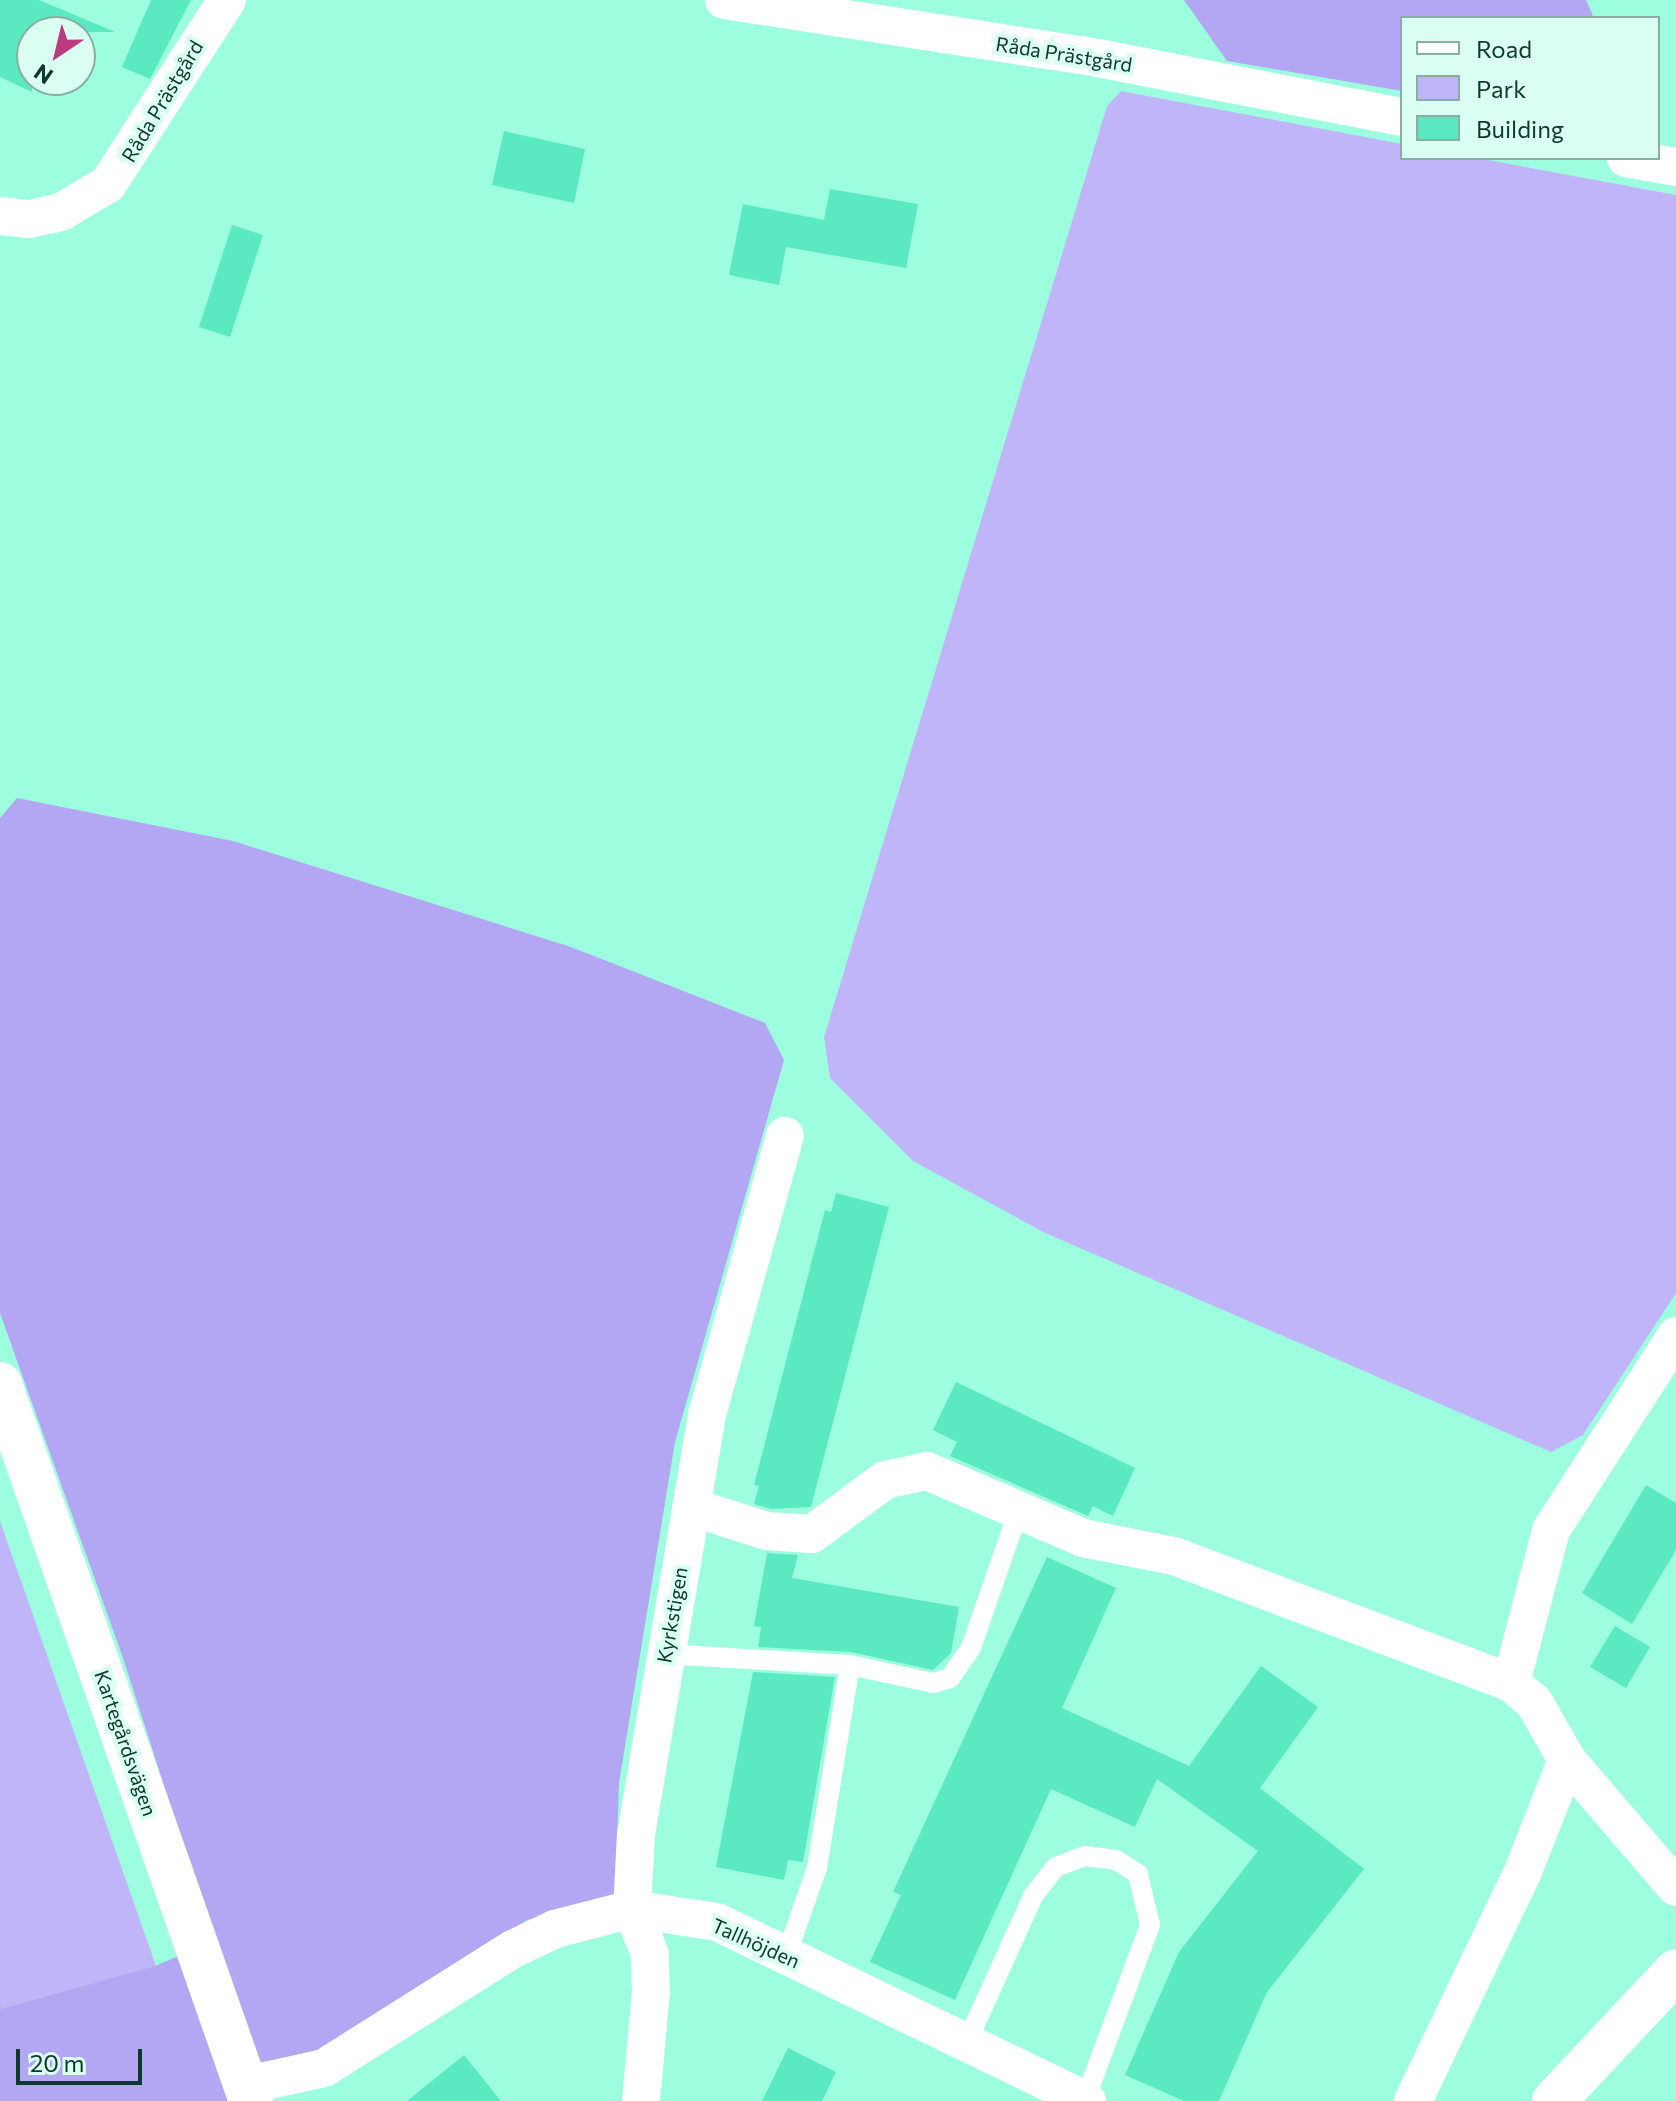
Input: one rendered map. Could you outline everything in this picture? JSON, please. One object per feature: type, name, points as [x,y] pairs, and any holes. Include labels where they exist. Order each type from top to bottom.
[{"type":"street","name":"Råda Prästgård","points":[[0,216],[29,219],[61,212],[108,184],[227,0]]},
{"type":"street","name":"Råda Prästgård","points":[[724,0],[1098,58],[1400,117]]},
{"type":"street","points":[[1637,160],[1676,167]]},
{"type":"street","name":"Kyrkstigen","points":[[641,2101],[650,1954],[632,1909],[636,1835],[664,1654],[715,1385],[785,1136]]},
{"type":"street","points":[[1511,1683],[1551,1530],[1676,1336]]},
{"type":"street","name":"Kartegårdsvägen","points":[[0,1384],[249,2093]]},
{"type":"street","points":[[691,1507],[767,1531],[812,1534],[885,1480],[927,1471],[1083,1538],[1174,1556],[1511,1683],[1547,1719],[1567,1760],[1676,1887]]},
{"type":"street","points":[[1413,2101],[1522,1874],[1567,1760]]},
{"type":"street","name":"Tallhöjden","points":[[249,2093],[324,2068],[513,1949],[555,1929],[632,1909],[717,1922],[1086,2101]]},
{"type":"street","points":[[1554,2101],[1676,1971]]},
{"type":"lane","points":[[664,1654],[850,1665],[933,1683],[950,1678],[971,1648],[1019,1509]]},
{"type":"lane","points":[[786,1956],[817,1868],[850,1665]]},
{"type":"lane","points":[[966,2044],[1033,1896],[1056,1867],[1085,1856],[1116,1860],[1138,1874],[1150,1925],[1086,2101]]},
{"type":"green space","points":[[1121,91],[1400,144],[1400,160],[1488,160],[1676,195],[1676,1293],[1583,1435],[1551,1452],[1043,1232],[913,1161],[830,1078],[824,1037],[1107,106]]},
{"type":"green space","points":[[0,1521],[156,1966],[0,2009]]},
{"type":"shaded area","points":[[1184,0],[1586,0],[1593,16],[1400,16],[1400,91],[1227,61]]},
{"type":"shaded area","points":[[17,798],[233,841],[571,947],[765,1023],[784,1060],[675,1442],[619,1783],[615,1901],[527,1920],[328,2048],[262,2101],[0,2101],[0,2009],[155,1966],[214,1941],[123,1658],[0,1313],[0,818]]},
{"type":"building","points":[[0,0],[39,0],[77,16],[16,16],[16,84],[0,77]]},
{"type":"building","points":[[151,0],[191,0],[150,79],[122,67]]},
{"type":"building","points":[[96,24],[115,32],[96,32]]},
{"type":"building","points":[[504,131],[585,149],[574,203],[492,185]]},
{"type":"building","points":[[830,189],[918,204],[906,268],[786,247],[779,285],[729,275],[743,204],[824,220]]},
{"type":"building","points":[[232,225],[263,235],[230,337],[199,327]]},
{"type":"building","points":[[836,1193],[889,1207],[811,1507],[771,1509],[754,1504],[759,1486],[754,1485],[825,1210],[831,1212]]},
{"type":"building","points":[[956,1382],[1135,1468],[1113,1516],[1093,1506],[1088,1516],[950,1456],[957,1442],[933,1430]]},
{"type":"building","points":[[1646,1485],[1676,1503],[1676,1550],[1632,1624],[1582,1593]]},
{"type":"building","points":[[767,1553],[798,1555],[792,1578],[959,1607],[951,1653],[933,1670],[851,1652],[758,1647],[761,1627],[754,1626]]},
{"type":"building","points":[[1047,1557],[1116,1588],[1062,1708],[1189,1766],[1261,1666],[1318,1707],[1260,1788],[1364,1869],[1267,1992],[1219,2101],[1184,2101],[1125,2075],[1179,1952],[1258,1851],[1157,1779],[1135,1827],[1051,1789],[955,2000],[870,1962],[901,1895],[893,1892]]},
{"type":"building","points":[[1615,1626],[1650,1647],[1626,1688],[1590,1667]]},
{"type":"building","points":[[753,1672],[835,1677],[803,1862],[788,1860],[784,1880],[716,1867]]},
{"type":"building","points":[[788,2048],[836,2072],[822,2101],[762,2101]]},
{"type":"building","points":[[464,2055],[501,2101],[407,2101]]}]
